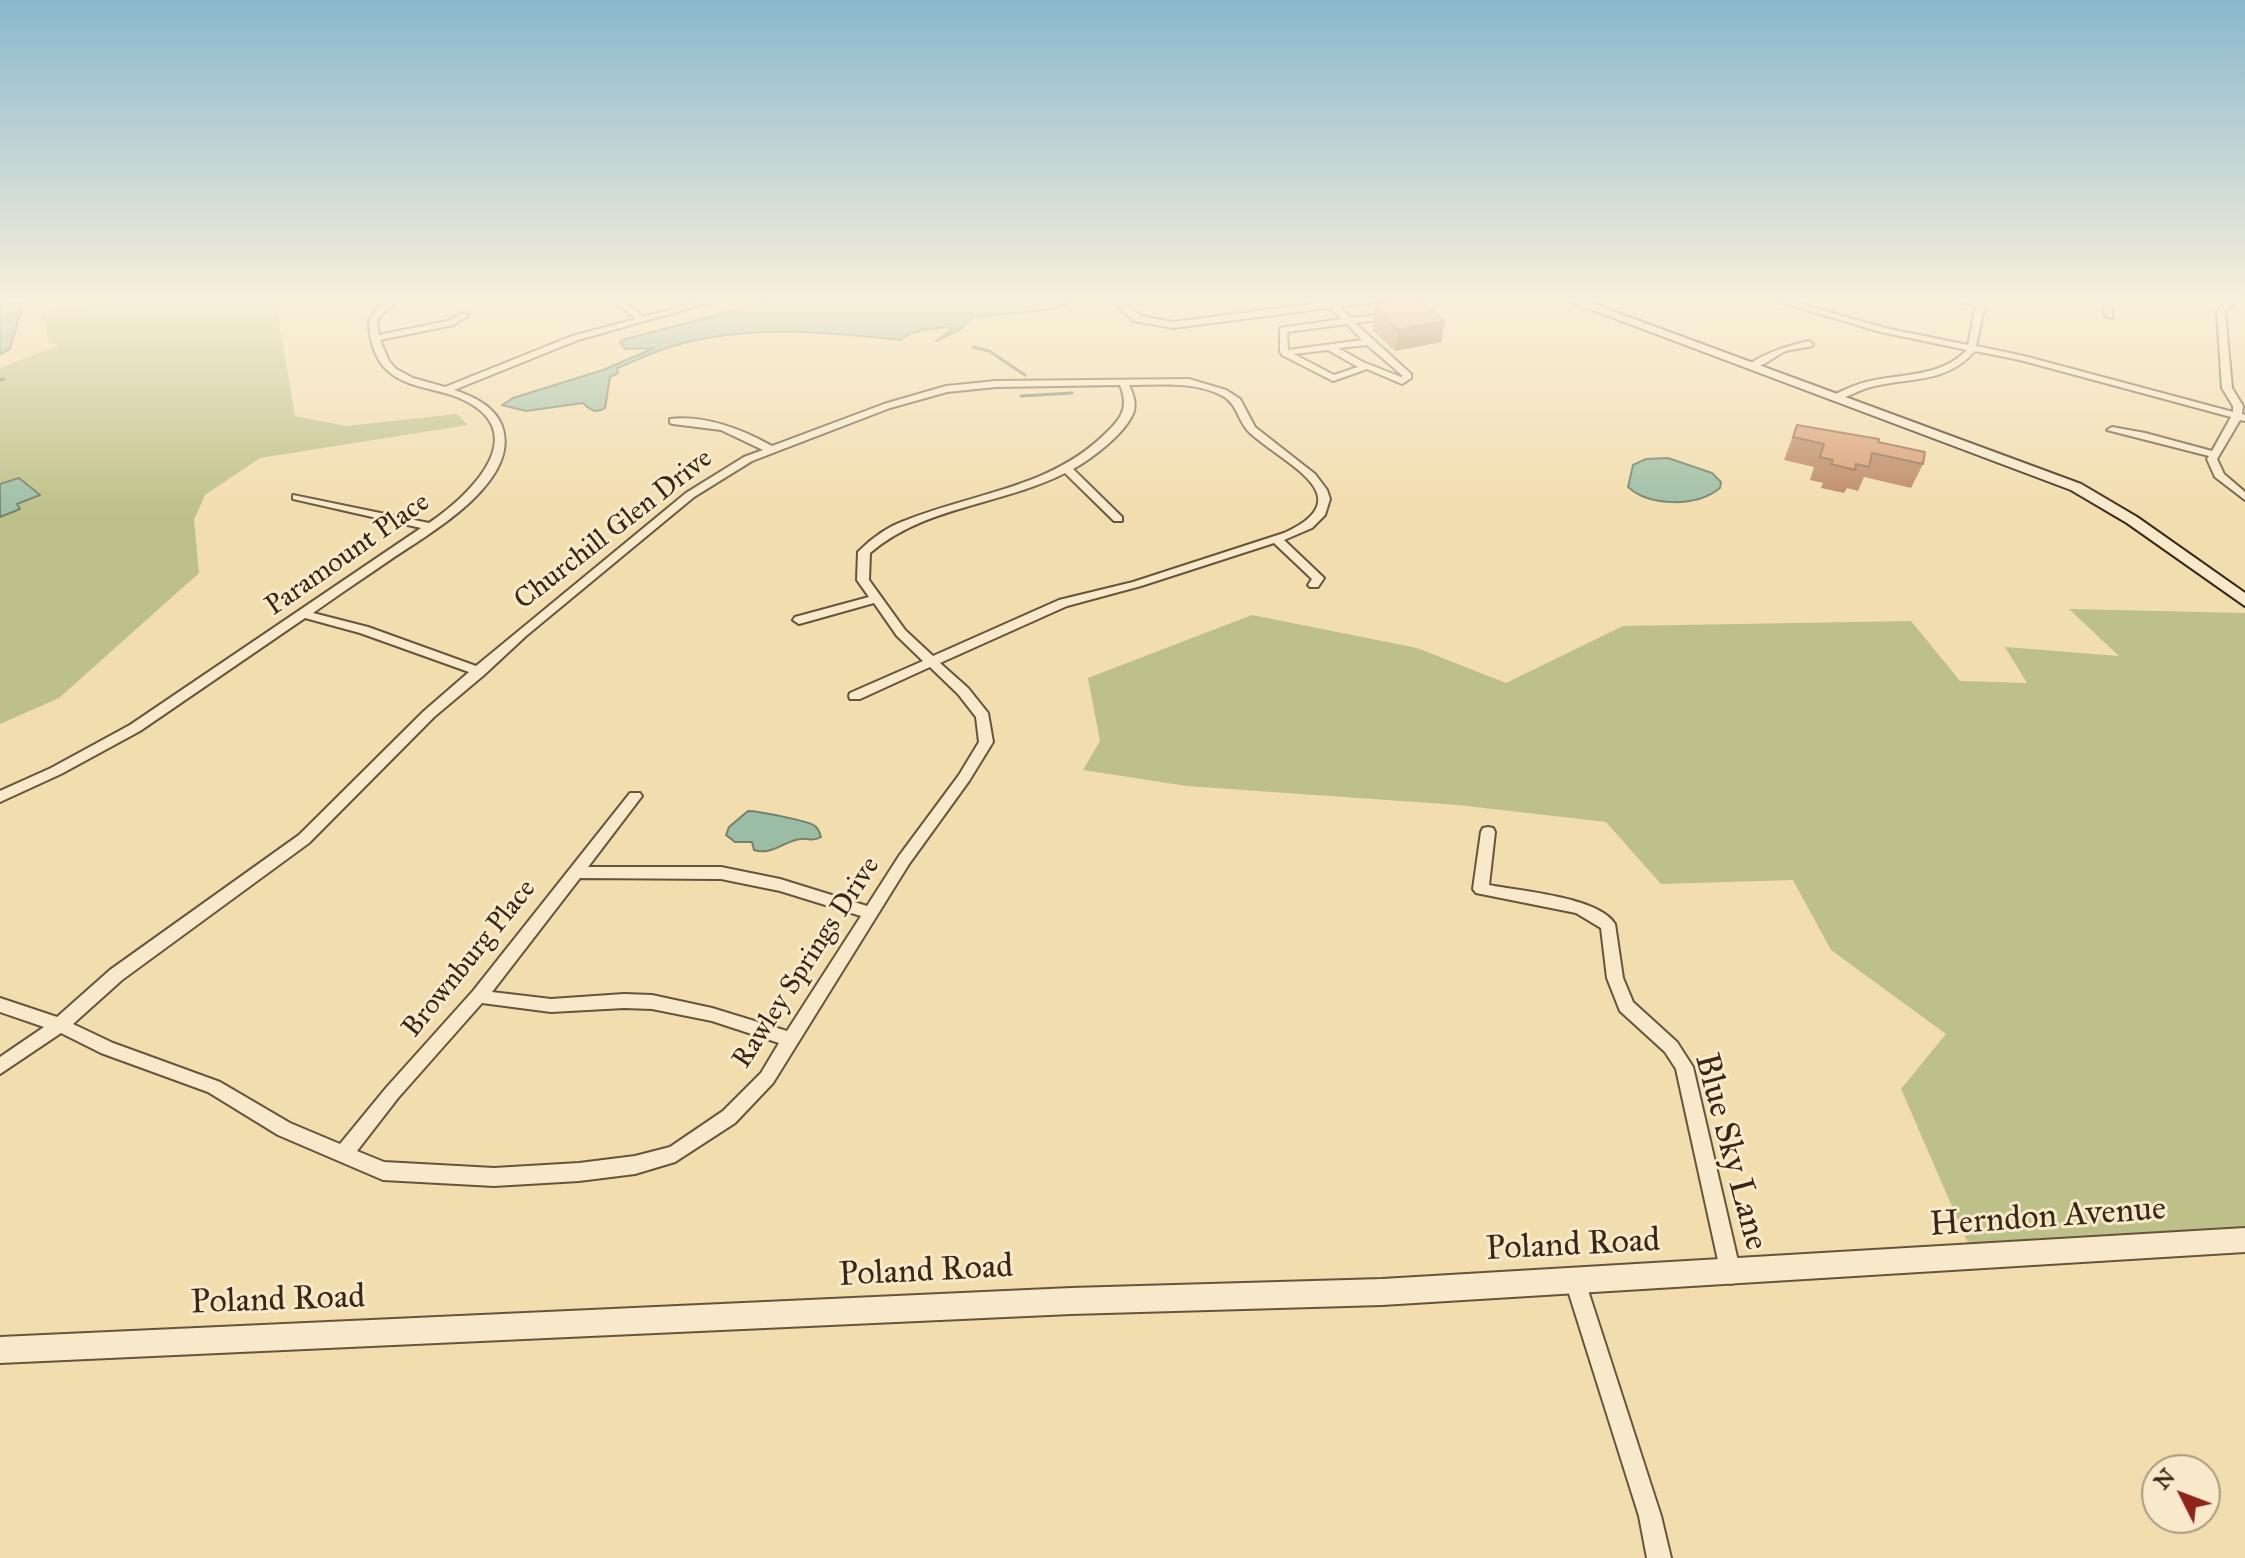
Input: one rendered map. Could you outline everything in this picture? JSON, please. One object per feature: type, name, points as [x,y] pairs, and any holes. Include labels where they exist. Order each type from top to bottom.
[{"type":"main road","points":[[1765,372],[2086,492],[2132,520],[2245,601]]},
{"type":"street","name":"Paramount Place","points":[[0,797],[135,728],[430,527],[480,487],[495,466],[501,446],[498,427],[486,410],[446,390],[394,372]]},
{"type":"street","points":[[446,390],[490,372]]},
{"type":"street","points":[[1321,372],[1333,378],[1351,372]]},
{"type":"street","points":[[1379,372],[1399,381],[1408,376],[1403,372]]},
{"type":"street","points":[[1834,398],[1867,385],[1940,372]]},
{"type":"street","points":[[2074,372],[2241,417]]},
{"type":"street","points":[[2226,372],[2227,388],[2241,417],[2215,455],[2214,467],[2245,497]]},
{"type":"street","name":"Churchill Glen Drive","points":[[0,1067],[60,1025],[116,975],[304,839],[429,714],[522,633],[690,495],[748,459],[930,392],[996,384],[1189,382],[1223,392],[1237,401],[1247,424],[1257,436],[1311,476],[1325,499],[1321,513],[1308,526],[1137,584],[1063,603],[855,696]]},
{"type":"street","name":"Rawley Springs Drive","points":[[0,1005],[60,1025],[107,1048],[214,1087],[284,1129],[383,1171],[494,1177],[635,1165],[675,1154],[729,1117],[767,1078],[871,913],[986,742],[983,716],[963,691],[901,633],[863,580],[864,552],[886,534],[914,520],[1005,494],[1066,468],[1100,448],[1128,414],[1130,402],[1124,384]]},
{"type":"street","points":[[673,421],[710,422],[732,429],[771,450]]},
{"type":"street","points":[[2112,430],[2215,455]]},
{"type":"street","points":[[1066,468],[1118,519]]},
{"type":"street","points":[[297,497],[430,527]]},
{"type":"street","points":[[1276,539],[1318,578],[1314,585]]},
{"type":"street","points":[[799,620],[876,599]]},
{"type":"street","points":[[304,614],[364,630],[480,672]]},
{"type":"street","name":"Brownburg Place","points":[[343,1154],[392,1093],[479,996],[635,796]]},
{"type":"street","name":"Blue Sky Lane","points":[[1488,832],[1481,889],[1580,908],[1599,916],[1609,928],[1615,978],[1626,1006],[1671,1047],[1684,1067],[1731,1274]]},
{"type":"street","points":[[574,872],[721,873],[780,885],[871,913]]},
{"type":"street","points":[[479,996],[516,1004],[576,1005],[630,1001],[660,1004],[703,1011],[791,1040]]},
{"type":"street","name":"Herndon Avenue","points":[[1854,1265],[2245,1240]]},
{"type":"street","name":"Poland Road","points":[[1,1352],[1731,1274],[1854,1265]]},
{"type":"street","points":[[1575,1281],[1650,1516],[1659,1558]]},
{"type":"shaded area","points":[[0,372],[287,372],[295,416],[346,426],[457,414],[468,425],[260,458],[205,495],[194,520],[199,573],[59,698],[0,724]]},
{"type":"shaded area","points":[[598,372],[618,372],[610,377],[605,408],[599,411],[583,403],[526,411],[502,405],[513,398]]},
{"type":"shaded area","points":[[1668,458],[1712,473],[1721,482],[1720,488],[1699,499],[1674,502],[1648,498],[1628,487],[1633,465],[1646,459]]},
{"type":"shaded area","points":[[19,478],[40,495],[17,504],[20,509],[0,517],[0,484]]},
{"type":"shaded area","points":[[2069,609],[2245,613],[2245,1227],[1968,1243],[1901,1089],[1946,1034],[1831,950],[1793,880],[1661,884],[1606,822],[1458,805],[1187,786],[1083,770],[1100,741],[1088,678],[1252,615],[1417,648],[1506,683],[1623,626],[1911,621],[1960,681],[2027,683],[2005,647],[2119,656]]},
{"type":"shaded area","points":[[748,811],[811,824],[821,837],[795,840],[767,851],[754,850],[752,842],[735,842],[726,835],[729,827]]},
{"type":"building","points":[[1797,425],[1879,439],[1878,442],[1925,452],[1923,464],[1872,453],[1869,467],[1856,464],[1855,470],[1831,464],[1833,460],[1820,457],[1824,444],[1793,437]]},
{"type":"waterway","points":[[1020,372],[1025,375]]},
{"type":"waterway","points":[[0,380],[4,379]]},
{"type":"waterway","points":[[1021,396],[1072,393]]}]
